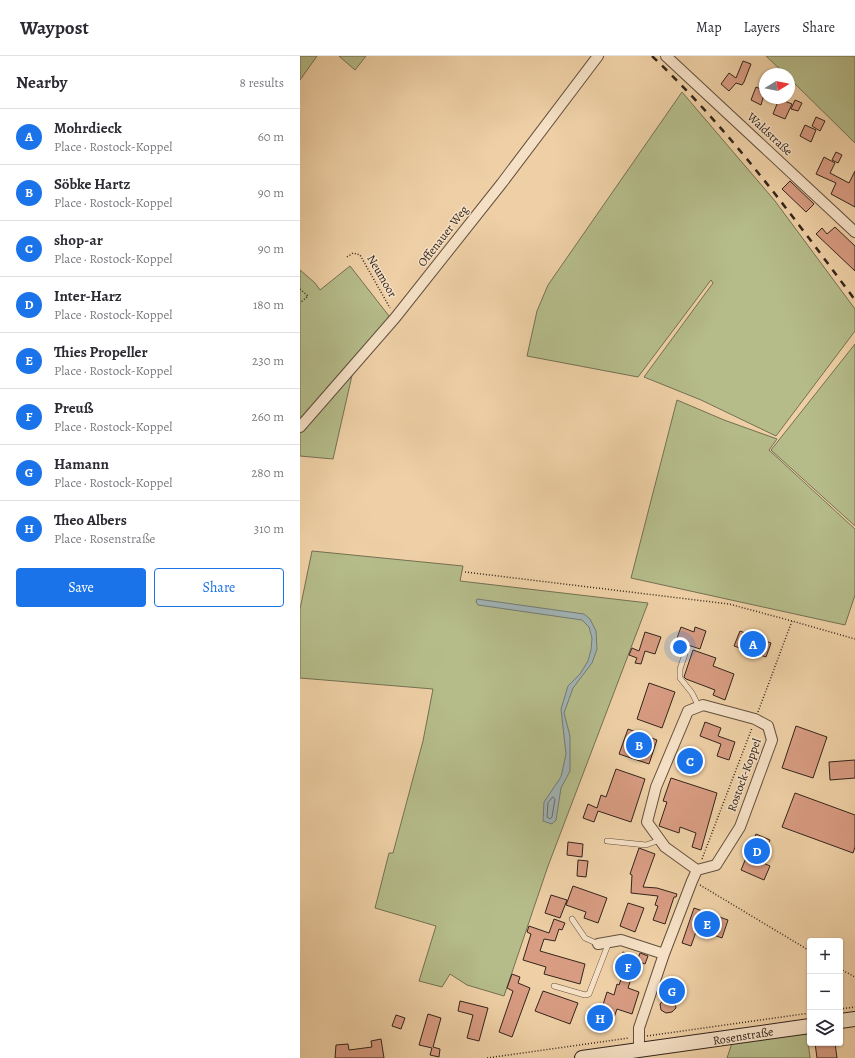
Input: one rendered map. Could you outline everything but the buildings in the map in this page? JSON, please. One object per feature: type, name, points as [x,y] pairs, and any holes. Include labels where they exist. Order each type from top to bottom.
[{"type":"main road","points":[[843,1021],[855,1019]]},
{"type":"main road","name":"Rosenstraße","points":[[582,1058],[807,1026]]},
{"type":"street","name":"Offenauer Weg","points":[[300,427],[395,318],[502,183],[598,56]]},
{"type":"street","name":"Waldstraße","points":[[666,56],[855,232]]},
{"type":"street","name":"Rostock-Koppel","points":[[697,870],[716,866],[740,826],[772,740],[768,726],[756,719],[703,705],[699,707]]},
{"type":"street","points":[[639,1051],[639,1028],[664,954],[697,870],[678,858],[665,847],[647,822],[656,787],[688,711],[699,707]]},
{"type":"street","points":[[598,944],[622,940],[664,954]]},
{"type":"lane","points":[[685,654],[680,668],[680,678],[692,693],[699,707]]},
{"type":"lane","points":[[607,841],[646,845],[660,840]]},
{"type":"lane","points":[[572,919],[585,938],[598,944]]},
{"type":"lane","points":[[554,986],[585,995],[590,994],[609,942]]},
{"type":"path","name":"Neumoor","points":[[347,257],[353,253],[360,255],[395,318]]},
{"type":"path","points":[[300,289],[308,296],[300,303]]},
{"type":"path","points":[[465,572],[729,604],[792,621]]},
{"type":"path","points":[[692,881],[807,949]]},
{"type":"path","points":[[843,970],[855,977]]},
{"type":"path","points":[[843,1009],[855,1007]]},
{"type":"path","points":[[487,1058],[807,1013]]},
{"type":"green space","points":[[300,56],[317,56],[300,80]]},
{"type":"green space","points":[[339,56],[366,56],[355,70]]},
{"type":"green space","points":[[766,56],[855,56],[855,143],[795,84],[795,68],[779,68]]},
{"type":"green space","points":[[682,92],[775,201],[855,309],[855,331],[776,436],[701,400],[644,377],[713,283],[711,280],[638,377],[527,356],[537,311],[548,285]]},
{"type":"green space","points":[[350,266],[389,316],[353,371],[333,459],[300,456],[300,270],[315,283],[320,290]]},
{"type":"green space","points":[[855,344],[855,526],[771,450]]},
{"type":"green space","points":[[677,400],[724,420],[777,439],[769,450],[855,529],[855,595],[845,625],[631,578]]},
{"type":"green space","points":[[312,551],[463,566],[460,581],[648,603],[548,866],[504,996],[467,985],[450,974],[442,987],[419,981],[436,926],[375,908],[389,853],[393,853],[423,741],[433,689],[300,678],[300,609]]},
{"type":"green space","points":[[807,1032],[807,1046],[809,1046],[810,1058],[727,1058],[732,1043]]},
{"type":"water","points":[[477,599],[584,614],[590,619],[596,631],[597,649],[592,663],[573,688],[564,713],[570,736],[570,771],[561,788],[556,820],[552,824],[543,821],[544,802],[561,777],[566,754],[561,709],[568,686],[580,674],[588,661],[592,638],[589,627],[582,620],[478,605],[476,602]]},
{"type":"railway","points":[[652,56],[707,113],[759,174],[808,236],[855,300]]},
{"type":"place","name":"Mohrdieck","points":[[753,644]]},
{"type":"place","name":"Söbke Hartz","points":[[639,745]]},
{"type":"place","name":"shop-ar","points":[[690,761]]},
{"type":"place","name":"Inter-Harz","points":[[757,851]]},
{"type":"place","name":"Thies Propeller","points":[[707,924]]},
{"type":"place","name":"Preuß","points":[[628,967]]},
{"type":"place","name":"Hamann","points":[[672,991]]},
{"type":"place","name":"Theo Albers","points":[[600,1018]]}]
